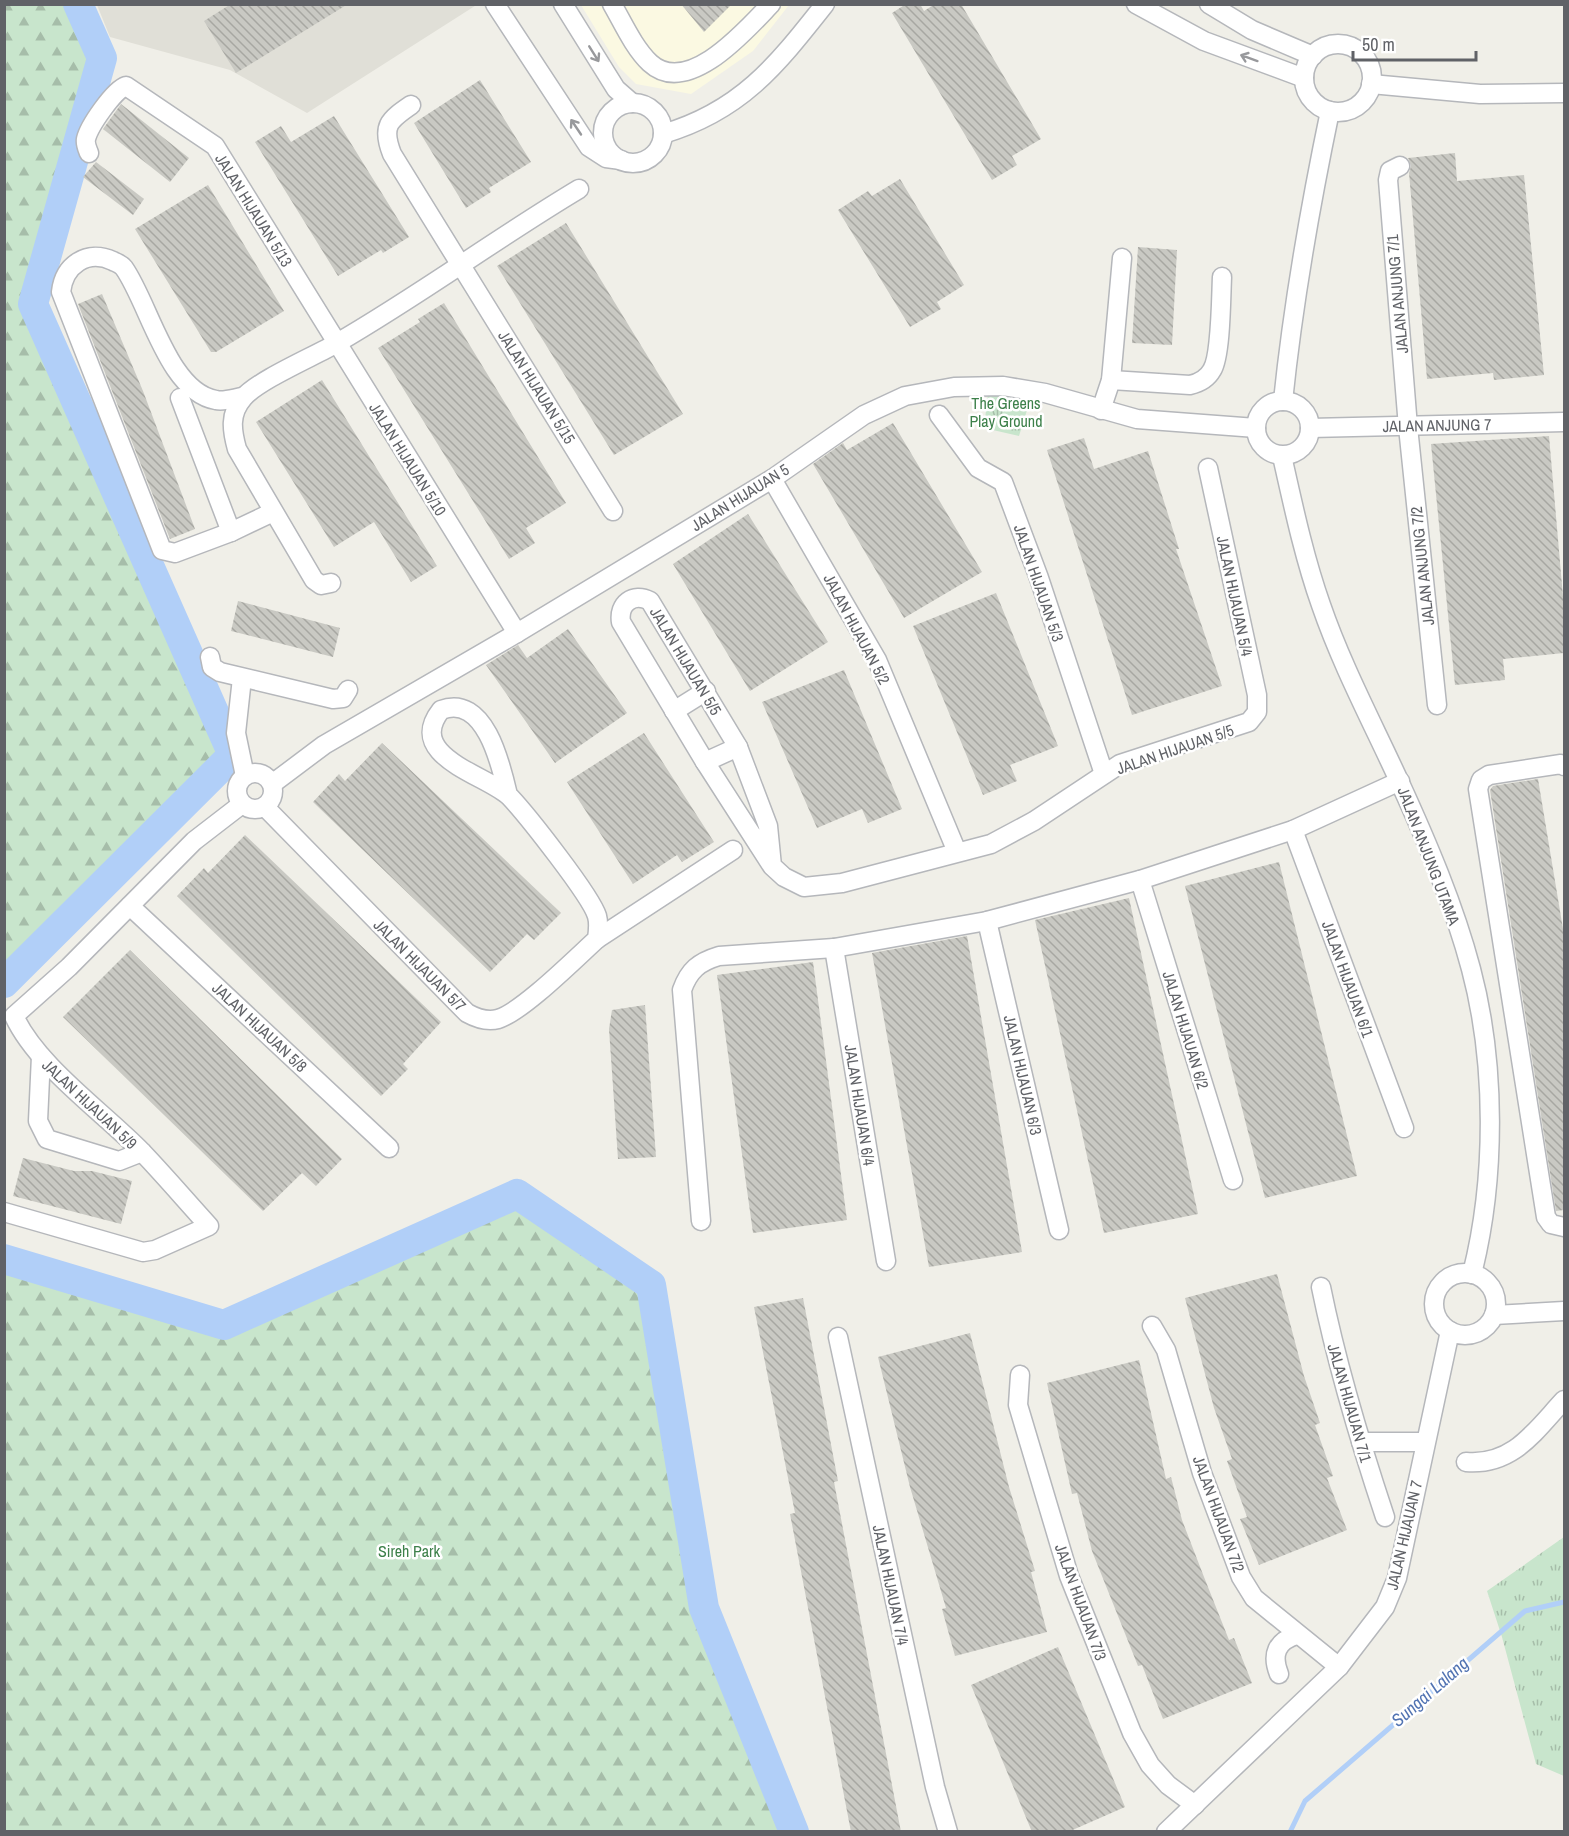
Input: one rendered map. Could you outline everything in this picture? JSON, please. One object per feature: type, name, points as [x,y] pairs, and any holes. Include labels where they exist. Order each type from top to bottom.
[{"type":"street","points":[[495,4],[589,147],[606,158],[640,162],[649,158],[661,144],[663,134],[657,116],[651,109],[632,103],[616,88],[563,4]]},
{"type":"street","points":[[612,4],[650,63],[666,70],[684,72],[714,58],[771,4]]},
{"type":"street","points":[[663,134],[685,128],[719,111],[748,92],[779,61],[825,4]]},
{"type":"street","points":[[1136,4],[1204,41],[1304,78]]},
{"type":"street","points":[[1209,4],[1252,30],[1313,56]]},
{"type":"street","points":[[1334,45],[1352,48],[1366,60],[1371,71],[1371,84],[1361,103],[1341,112],[1330,111],[1311,99],[1304,78],[1306,66],[1313,56],[1322,48],[1334,45]]},
{"type":"street","points":[[1371,84],[1480,94],[1564,93]]},
{"type":"street","name":"JALAN HIJAUAN 5/13","points":[[89,153],[86,141],[90,130],[117,91],[126,86],[215,146],[337,344]]},
{"type":"street","points":[[621,160],[606,146],[603,127],[614,109],[632,103]]},
{"type":"street","name":"JALAN HIJAUAN 5/15","points":[[411,105],[393,117],[387,126],[387,141],[392,154],[613,510]]},
{"type":"street","points":[[1283,401],[1291,324],[1330,111]]},
{"type":"street","name":"JALAN ANJUNG 7/1","points":[[1400,166],[1390,171],[1388,180],[1408,427]]},
{"type":"street","points":[[273,512],[231,532],[175,553],[165,553],[159,546],[61,292],[62,279],[81,259],[92,256],[104,257],[123,266],[176,371],[201,396],[218,401],[243,397],[337,344],[579,189]]},
{"type":"street","points":[[1101,410],[1111,380],[1122,258]]},
{"type":"street","points":[[1111,380],[1190,385],[1201,382],[1208,376],[1216,363],[1222,277]]},
{"type":"street","name":"JALAN HIJAUAN 5/10","points":[[337,344],[517,633]]},
{"type":"street","name":"JALAN HIJAUAN 5","points":[[272,784],[324,745],[517,633],[772,479],[864,415],[905,396],[954,387],[1003,386],[1045,393],[1137,420],[1256,428]]},
{"type":"street","points":[[243,397],[234,413],[232,427],[237,449],[314,580],[321,585],[331,583]]},
{"type":"street","points":[[180,399],[231,532]]},
{"type":"street","points":[[1283,401],[1302,409],[1310,428],[1302,448],[1282,456],[1264,448],[1256,428],[1263,409],[1283,401]]},
{"type":"street","name":"JALAN HIJAUAN 5/3","points":[[939,415],[978,468],[1003,482],[1039,578],[1104,774]]},
{"type":"street","name":"JALAN ANJUNG 7","points":[[1310,428],[1564,422]]},
{"type":"street","name":"JALAN ANJUNG 7/2","points":[[1408,427],[1437,705]]},
{"type":"street","name":"JALAN ANJUNG UTAMA","points":[[1282,456],[1321,604],[1365,710],[1400,782],[1433,859],[1471,969],[1485,1045],[1490,1152],[1479,1246],[1472,1274]]},
{"type":"street","name":"JALAN HIJAUAN 5/4","points":[[1208,468],[1257,695],[1257,712],[1249,722]]},
{"type":"street","name":"JALAN HIJAUAN 5/2","points":[[772,479],[877,660],[957,852]]},
{"type":"street","name":"JALAN HIJAUAN 5/5","points":[[772,866],[768,826],[738,747],[650,601],[639,597],[630,599],[621,611],[621,622],[674,711],[772,866],[784,877],[804,886],[842,883],[991,844],[1017,831],[1120,764],[1249,722]]},
{"type":"street","points":[[210,657],[215,670],[242,678],[333,699],[343,698],[348,690]]},
{"type":"street","points":[[242,678],[236,711],[236,733],[245,776]]},
{"type":"street","points":[[674,711],[706,691]]},
{"type":"street","points":[[508,795],[469,775],[437,746],[431,727],[441,710],[459,707],[469,711],[486,730],[498,751],[508,795],[593,906],[598,917],[597,939]]},
{"type":"street","points":[[705,762],[738,747]]},
{"type":"street","points":[[1564,766],[1561,764],[1489,776],[1481,780],[1478,789],[1546,1217],[1551,1224],[1564,1227]]},
{"type":"street","points":[[257,773],[272,784],[273,797],[265,807],[253,810],[242,804],[237,792],[245,776],[257,773]]},
{"type":"street","points":[[701,1221],[682,990],[688,974],[705,961],[719,956],[834,948],[987,921],[1140,880],[1293,830],[1400,782]]},
{"type":"street","points":[[41,1056],[19,1028],[9,1020],[69,967],[194,841],[242,804]]},
{"type":"street","name":"JALAN HIJAUAN 5/7","points":[[265,807],[467,1013],[476,1018],[495,1020],[506,1016],[555,978],[597,939],[733,850]]},
{"type":"street","name":"JALAN HIJAUAN 6/1","points":[[1293,830],[1404,1128]]},
{"type":"street","name":"JALAN HIJAUAN 6/2","points":[[1140,880],[1233,1180]]},
{"type":"street","name":"JALAN HIJAUAN 5/8","points":[[130,906],[389,1148]]},
{"type":"street","name":"JALAN HIJAUAN 6/3","points":[[987,921],[1059,1230]]},
{"type":"street","name":"JALAN HIJAUAN 6/4","points":[[834,948],[886,1261]]},
{"type":"street","name":"JALAN HIJAUAN 5/9","points":[[41,1056],[38,1121],[47,1139],[119,1161],[142,1152]]},
{"type":"street","name":"JALAN HIJAUAN 5/9","points":[[4,1212],[143,1252],[155,1250],[209,1226],[142,1152],[41,1056]]},
{"type":"street","points":[[1472,1274],[1487,1282],[1492,1289],[1496,1298],[1494,1315],[1484,1329],[1476,1333],[1459,1334],[1450,1331],[1438,1319],[1434,1302],[1440,1285],[1455,1275],[1472,1274]]},
{"type":"street","name":"JALAN HIJAUAN 7/1","points":[[1321,1287],[1330,1331],[1385,1517]]},
{"type":"street","points":[[1494,1315],[1564,1311]]},
{"type":"street","name":"JALAN HIJAUAN 7/2","points":[[1152,1326],[1166,1350],[1202,1473],[1241,1577],[1254,1598],[1339,1667]]},
{"type":"street","name":"JALAN HIJAUAN 7","points":[[1166,1832],[1339,1667],[1385,1607],[1397,1578],[1450,1331]]},
{"type":"street","name":"JALAN HIJAUAN 7/4","points":[[838,1337],[935,1787],[948,1832]]},
{"type":"street","name":"JALAN HIJAUAN 7/3","points":[[1020,1374],[1018,1405],[1069,1576],[1132,1733],[1150,1765],[1168,1785],[1195,1805]]},
{"type":"street","points":[[1466,1462],[1485,1464],[1521,1445],[1564,1400]]},
{"type":"street","points":[[1361,1442],[1425,1442]]},
{"type":"street","points":[[1279,1674],[1274,1662],[1276,1649],[1285,1639],[1297,1635]]},
{"type":"shaded area","points":[[478,4],[307,113],[230,70],[110,37],[97,5]]},
{"type":"shaded area","points":[[581,5],[789,5],[753,51],[691,94],[636,84],[619,67]]},
{"type":"green space","points":[[5,5],[78,5],[102,58],[33,305],[233,755],[5,983]]},
{"type":"green space","name":"The Greens Play Ground","points":[[1033,391],[1019,436],[984,428],[988,394]]},
{"type":"green space","name":"Sireh Park","points":[[517,1194],[651,1285],[704,1608],[794,1831],[5,1831],[5,1259],[224,1325]]},
{"type":"green space","points":[[1564,1537],[1564,1776],[1536,1764],[1502,1637],[1487,1591]]},
{"type":"building","points":[[231,4],[348,4],[236,73],[204,21]]},
{"type":"building","points":[[681,4],[732,4],[704,32]]},
{"type":"building","points":[[906,4],[920,4],[924,11],[935,4],[961,4],[1041,139],[1012,156],[1017,165],[992,180],[892,13]]},
{"type":"building","points":[[480,80],[531,162],[489,188],[491,192],[466,208],[414,123]]},
{"type":"building","points":[[121,104],[189,158],[170,182],[103,129]]},
{"type":"building","points":[[334,116],[409,237],[383,253],[381,250],[338,276],[255,142],[281,126],[291,142]]},
{"type":"building","points":[[1455,153],[1457,181],[1524,175],[1544,375],[1494,380],[1493,373],[1427,379],[1409,173],[1411,166],[1408,158]]},
{"type":"building","points":[[96,162],[144,199],[133,215],[83,177]]},
{"type":"building","points":[[900,179],[964,285],[937,302],[941,309],[910,327],[838,210],[868,191],[872,196]]},
{"type":"building","points":[[208,185],[284,311],[216,352],[211,352],[135,229]]},
{"type":"building","points":[[566,223],[683,414],[614,455],[497,266]]},
{"type":"building","points":[[1138,247],[1177,250],[1172,345],[1132,343]]},
{"type":"building","points":[[102,294],[143,391],[195,529],[170,539],[78,304]]},
{"type":"building","points":[[444,303],[566,503],[526,528],[535,543],[509,559],[378,348],[420,322],[418,319]]},
{"type":"building","points":[[322,380],[437,566],[411,582],[374,522],[334,547],[256,422]]},
{"type":"building","points":[[893,423],[982,572],[904,618],[813,464],[843,443],[847,450]]},
{"type":"building","points":[[1549,436],[1564,608],[1564,653],[1503,659],[1505,680],[1455,685],[1431,444]]},
{"type":"building","points":[[1084,438],[1094,469],[1148,451],[1179,549],[1176,549],[1222,686],[1132,715],[1047,450]]},
{"type":"building","points":[[748,514],[828,642],[750,691],[673,564]]},
{"type":"building","points":[[996,593],[1058,746],[1010,765],[1017,781],[983,795],[913,626]]},
{"type":"building","points":[[238,601],[340,628],[333,657],[231,631]]},
{"type":"building","points":[[568,629],[627,713],[555,763],[486,665],[518,645],[527,658]]},
{"type":"building","points":[[844,670],[902,809],[868,823],[862,809],[817,828],[762,702]]},
{"type":"building","points":[[644,733],[714,842],[682,862],[677,855],[633,884],[567,782]]},
{"type":"building","points":[[382,743],[561,913],[534,940],[527,934],[490,972],[313,802],[339,774],[345,781]]},
{"type":"building","points":[[1538,779],[1564,935],[1564,1210],[1556,1211],[1490,790],[1493,786]]},
{"type":"building","points":[[245,835],[441,1022],[403,1064],[408,1069],[381,1096],[177,896],[204,868],[208,873]]},
{"type":"building","points":[[1279,862],[1357,1176],[1265,1198],[1185,886]]},
{"type":"building","points":[[1129,898],[1198,1214],[1104,1233],[1035,920]]},
{"type":"building","points":[[967,936],[1022,1252],[929,1267],[872,953]]},
{"type":"building","points":[[130,950],[342,1159],[316,1186],[302,1173],[263,1211],[63,1017]]},
{"type":"building","points":[[813,962],[847,1220],[753,1233],[717,975]]},
{"type":"building","points":[[645,1005],[656,1157],[618,1159],[609,1029],[612,1010]]},
{"type":"building","points":[[23,1158],[74,1171],[92,1171],[132,1181],[121,1224],[13,1196]]},
{"type":"building","points":[[1277,1274],[1304,1376],[1320,1423],[1315,1425],[1333,1476],[1327,1478],[1347,1530],[1259,1565],[1240,1519],[1247,1517],[1227,1461],[1232,1459],[1214,1408],[1185,1298]]},
{"type":"building","points":[[803,1298],[838,1481],[834,1482],[901,1832],[851,1832],[790,1514],[795,1513],[754,1307]]},
{"type":"building","points":[[970,1333],[1009,1487],[1035,1571],[1031,1572],[1047,1632],[955,1656],[942,1609],[946,1608],[910,1487],[878,1357]]},
{"type":"building","points":[[1139,1360],[1166,1479],[1171,1477],[1182,1520],[1204,1577],[1229,1640],[1234,1638],[1252,1683],[1163,1719],[1142,1665],[1138,1666],[1092,1551],[1077,1493],[1072,1494],[1047,1383]]},
{"type":"building","points":[[1058,1647],[1125,1807],[1068,1832],[1032,1832],[971,1685]]},
{"type":"waterway","points":[[4,983],[233,755],[33,304],[102,58],[78,4]]},
{"type":"waterway","points":[[4,1259],[224,1325],[517,1194],[651,1285],[704,1608],[794,1832]]},
{"type":"waterway","name":"Sungai Lalang","points":[[1290,1832],[1305,1801],[1525,1611],[1564,1602]]}]
